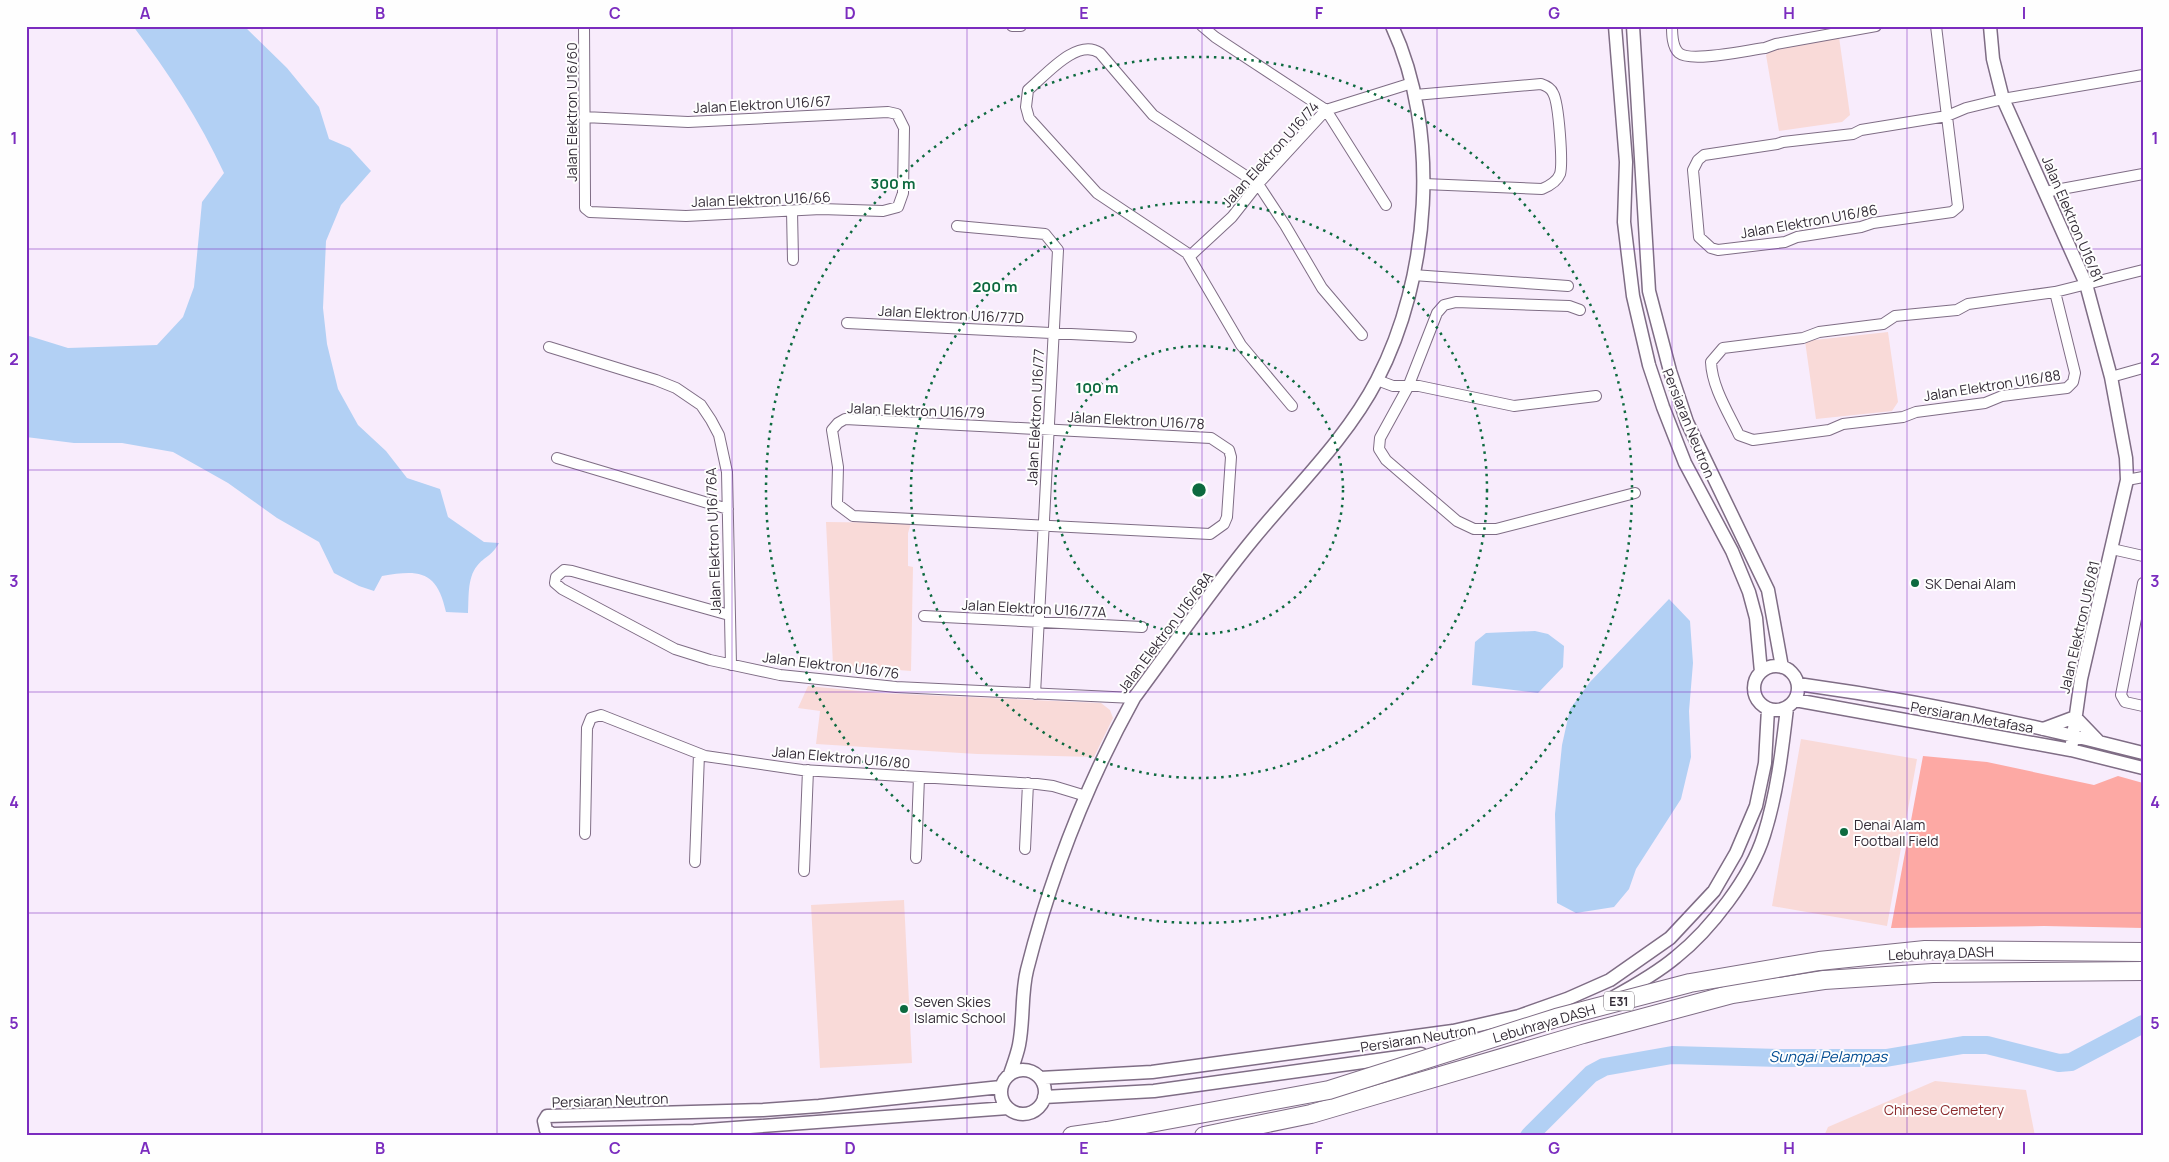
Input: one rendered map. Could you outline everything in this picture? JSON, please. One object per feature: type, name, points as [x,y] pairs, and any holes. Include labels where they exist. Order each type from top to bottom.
[{"type":"highway","name":"Lebuhraya DASH","points":[[1072,1136],[1329,1090],[1556,1018],[1690,983],[1818,961],[1926,950],[2143,952]]},
{"type":"highway","name":"Lebuhraya DASH","points":[[1204,1136],[1311,1114],[1583,1034],[1732,994],[1824,980],[1932,973],[2143,971]]},
{"type":"street","name":"Jalan Elektron U16/60","points":[[584,26],[584,197]]},
{"type":"street","points":[[1012,26],[1022,26]]},
{"type":"street","points":[[1202,26],[1215,37],[1326,110],[1386,205]]},
{"type":"street","name":"Jalan Elektron U16/68A","points":[[1010,1074],[1019,1046],[1025,978],[1042,910],[1086,796],[1134,698],[1252,540],[1357,415],[1377,380],[1402,321],[1413,275],[1424,184],[1413,89],[1392,26]]},
{"type":"street","name":"Persiaran Neutron","points":[[1615,26],[1626,162],[1624,222],[1635,305],[1649,365],[1663,407],[1686,463],[1732,552],[1749,592],[1756,618],[1761,672]]},
{"type":"street","name":"Persiaran Neutron","points":[[1633,26],[1649,290],[1670,371],[1687,422],[1768,590],[1782,667]]},
{"type":"street","points":[[1672,26],[1674,45],[1679,53],[1691,57],[1765,48],[1776,44],[1876,26]]},
{"type":"street","points":[[1936,26],[1947,116]]},
{"type":"street","name":"Jalan Elektron U16/81","points":[[1990,26],[1993,60],[2003,99],[2086,284],[2111,377],[2126,458],[2127,480],[2081,679],[2071,750]]},
{"type":"street","points":[[1292,406],[1241,345],[1190,256],[1097,193],[1029,118],[1026,107],[1028,90],[1076,50],[1095,49],[1153,116],[1258,184],[1285,224],[1322,288],[1362,335]]},
{"type":"street","name":"Jalan Elektron U16/86","points":[[1947,116],[1958,207],[1952,212],[1873,223],[1862,227],[1797,237],[1785,242],[1718,250],[1711,248],[1699,237],[1692,170],[1704,154],[1852,134],[1861,130],[1947,116],[1966,108],[2003,99],[2143,75]]},
{"type":"street","name":"Jalan Elektron U16/74","points":[[1190,256],[1232,217],[1258,184],[1326,110],[1413,89],[1534,83],[1548,87],[1555,96],[1560,135],[1560,174],[1552,184],[1542,189],[1424,184]]},
{"type":"street","name":"Jalan Elektron U16/67","points":[[584,117],[688,122],[888,112],[897,114],[902,120],[904,128],[904,156]]},
{"type":"street","name":"Jalan Elektron U16/66","points":[[584,197],[585,208],[597,214],[686,216],[742,211],[892,210],[898,207],[903,193],[904,156]]},
{"type":"street","points":[[2045,192],[2143,174]]},
{"type":"street","points":[[792,211],[793,260]]},
{"type":"street","name":"Jalan Elektron U16/77","points":[[957,226],[1039,232],[1045,234],[1053,241],[1058,250],[1035,694]]},
{"type":"street","points":[[2055,292],[2143,270]]},
{"type":"street","points":[[1413,275],[1568,286]]},
{"type":"street","name":"Jalan Elektron U16/88","points":[[2055,292],[2074,374],[2073,382],[2068,388],[2002,396],[1985,404],[1916,412],[1903,417],[1843,424],[1829,430],[1753,440],[1745,439],[1739,434],[1721,399],[1711,370],[1711,362],[1724,348],[1803,338],[1819,332],[1883,324],[1895,316],[1956,310],[1968,304],[2055,292]]},
{"type":"street","points":[[1580,310],[1569,306],[1456,302],[1444,305],[1436,313],[1408,386],[1382,432],[1379,444],[1381,454],[1457,522],[1474,529],[1496,529],[1635,493]]},
{"type":"street","name":"Jalan Elektron U16/77D","points":[[847,323],[1131,337]]},
{"type":"street","name":"Jalan Elektron U16/76A","points":[[549,347],[676,388],[701,405],[712,420],[719,435],[727,472],[731,665]]},
{"type":"street","points":[[2111,377],[2143,368]]},
{"type":"street","points":[[1377,380],[1393,386],[1419,386],[1514,406],[1596,396]]},
{"type":"street","name":"Jalan Elektron U16/79","points":[[1044,526],[853,516],[837,504],[838,467],[832,430],[845,419],[1049,430]]},
{"type":"street","name":"Jalan Elektron U16/78","points":[[1044,526],[1210,534],[1224,524],[1228,512],[1231,456],[1229,450],[1211,438],[1049,430]]},
{"type":"street","points":[[557,458],[728,509]]},
{"type":"street","points":[[2127,480],[2143,477]]},
{"type":"street","points":[[2112,549],[2139,555],[2143,566]]},
{"type":"street","name":"Jalan Elektron U16/76","points":[[729,615],[572,571],[564,570],[556,577],[555,584],[562,589],[675,649],[731,665],[803,679],[896,687],[1134,698]]},
{"type":"street","points":[[2143,582],[2121,695],[2125,702],[2143,706]]},
{"type":"street","name":"Jalan Elektron U16/77A","points":[[924,616],[1142,627]]},
{"type":"street","points":[[1782,667],[1793,673],[1798,684],[1791,704],[1774,711],[1768,709],[1757,700],[1754,693],[1754,685],[1761,672],[1767,668],[1782,667]]},
{"type":"street","name":"Persiaran Metafasa","points":[[1798,684],[1861,693],[2043,729],[2143,753]]},
{"type":"street","name":"Persiaran Neutron","points":[[1044,1097],[1154,1091],[1454,1050],[1519,1036],[1582,1015],[1631,988],[1676,958],[1697,938],[1732,896],[1764,837],[1780,767],[1791,704]]},
{"type":"street","name":"Persiaran Metafasa","points":[[1791,704],[2071,750],[2143,768]]},
{"type":"street","name":"Persiaran Neutron","points":[[1035,1075],[1152,1072],[1453,1031],[1519,1016],[1567,999],[1610,980],[1670,938],[1714,891],[1736,852],[1756,806],[1766,763],[1768,709]]},
{"type":"street","name":"Jalan Elektron U16/80","points":[[585,834],[587,728],[591,718],[601,715],[699,754],[808,770],[1053,786],[1086,796]]},
{"type":"street","points":[[2043,729],[2075,717],[2099,742]]},
{"type":"street","points":[[695,862],[699,754]]},
{"type":"street","points":[[804,871],[808,770]]},
{"type":"street","points":[[916,858],[919,777]]},
{"type":"street","points":[[1024,849],[1028,784]]},
{"type":"street","points":[[1019,1046],[1035,1075],[1043,1084],[1044,1097],[1036,1110],[1029,1113],[1014,1112],[1008,1108],[1003,1102],[1001,1087],[1010,1074],[1020,1070],[1035,1075]]},
{"type":"street","name":"Persiaran Neutron","points":[[1001,1087],[819,1106],[547,1116],[544,1121],[546,1130],[552,1134],[694,1131],[1008,1108]]},
{"type":"green space","points":[[1839,37],[1850,115],[1842,122],[1779,131],[1766,55],[1773,50]]},
{"type":"green space","points":[[1888,332],[1898,402],[1892,411],[1816,419],[1805,341]]},
{"type":"green space","points":[[826,522],[911,523],[908,533],[908,566],[913,567],[911,671],[833,665]]},
{"type":"green space","points":[[808,686],[881,693],[1101,703],[1110,710],[1113,718],[1094,757],[977,754],[816,744],[820,711],[798,708]]},
{"type":"green space","name":"Denai Alam Football Field","points":[[1801,739],[1917,759],[1887,926],[1772,906]]},
{"type":"green space","points":[[904,900],[912,1063],[820,1068],[811,905]]},
{"type":"green space","name":"Chinese Cemetery","points":[[1935,1081],[2026,1090],[2035,1136],[1824,1136],[1828,1127]]},
{"type":"shaded area","points":[[1923,756],[1987,762],[2094,785],[2118,776],[2143,783],[2143,928],[2044,926],[1891,928]]},
{"type":"water","points":[[133,26],[244,26],[287,68],[319,107],[329,139],[350,148],[371,171],[341,205],[326,241],[323,308],[327,344],[338,389],[358,425],[386,451],[407,478],[440,489],[448,517],[484,542],[499,543],[474,571],[469,589],[468,613],[446,612],[438,588],[425,576],[407,573],[382,576],[374,591],[359,586],[334,573],[319,542],[277,518],[228,483],[173,452],[122,443],[74,443],[26,437],[26,335],[68,348],[157,345],[183,317],[194,287],[202,202],[224,173],[183,97]]},
{"type":"water","points":[[1669,599],[1690,621],[1693,663],[1689,711],[1691,757],[1681,799],[1636,869],[1629,889],[1614,907],[1576,913],[1557,903],[1555,814],[1562,745],[1570,709],[1590,682]]},
{"type":"water","points":[[1535,631],[1548,634],[1564,646],[1563,667],[1538,693],[1472,685],[1475,642],[1486,633]]},
{"type":"waterway","name":"Sungai Pelampas","points":[[1529,1136],[1591,1074],[1604,1067],[1672,1055],[1886,1058],[1963,1045],[1987,1045],[2059,1063],[2071,1062],[2143,1024]]},
{"type":"place","name":"SK Denai Alam","points":[[1915,583]]},
{"type":"place","name":"Denai Alam Football Field","points":[[1844,832]]},
{"type":"place","name":"Seven Skies Islamic School","points":[[904,1009]]}]
